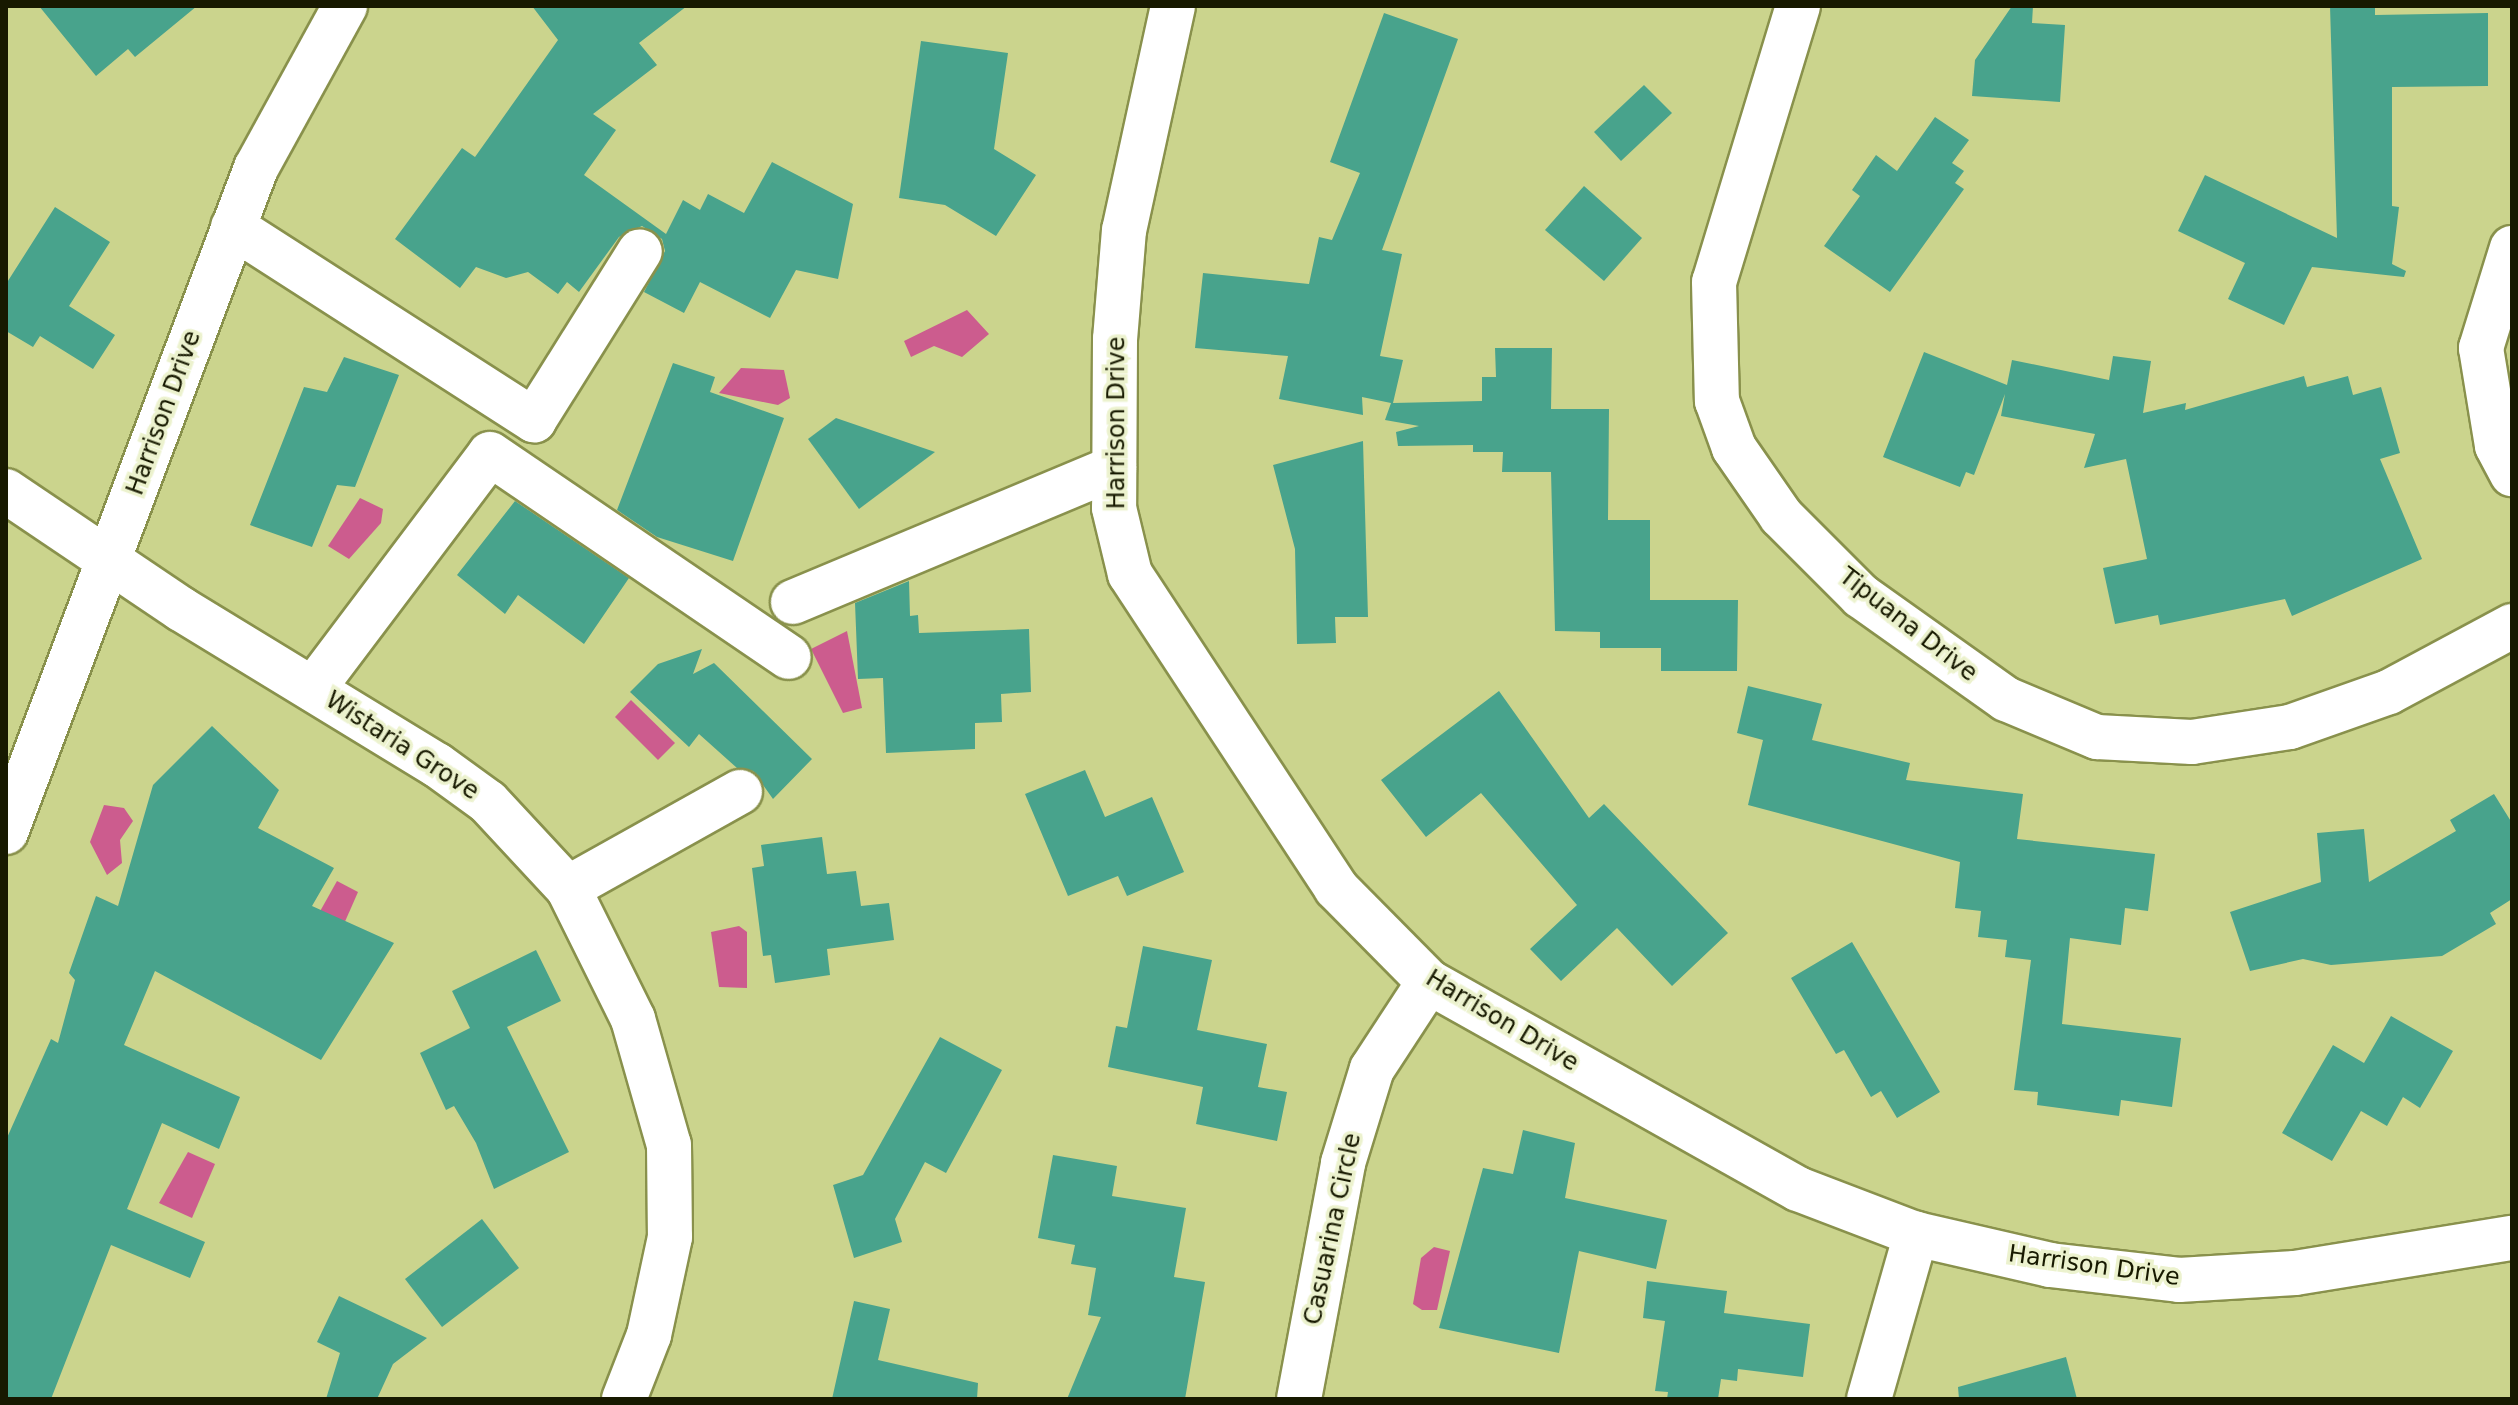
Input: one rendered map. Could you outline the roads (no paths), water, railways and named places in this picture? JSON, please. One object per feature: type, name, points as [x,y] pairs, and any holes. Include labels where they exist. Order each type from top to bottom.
[{"type":"street","name":"Harrison Drive","points":[[6,832],[256,168],[345,6]]},
{"type":"street","name":"Harrison Drive","points":[[1173,6],[1124,230],[1114,508],[1130,574],[1158,624],[1336,888],[1429,982],[1798,1189],[1916,1234],[2050,1265],[2179,1280],[2295,1273],[2512,1238]]},
{"type":"street","name":"Tipuana Drive","points":[[1798,6],[1714,282],[1717,401],[1734,448],[1781,516],[1861,596],[2006,699],[2097,737],[2192,742],[2290,727],[2389,692],[2512,626]]},
{"type":"street","points":[[233,227],[534,420],[640,251]]},
{"type":"street","points":[[2512,248],[2481,348],[2497,446],[2512,474]]},
{"type":"street","points":[[313,689],[490,454],[789,657]]},
{"type":"street","points":[[793,602],[1114,468]]},
{"type":"street","name":"Wistaria Grove","points":[[6,491],[110,562],[488,802],[568,888],[633,1019],[669,1145],[670,1237],[649,1335],[624,1399]]},
{"type":"street","points":[[568,888],[740,792]]},
{"type":"street","name":"Casuarina Circle","points":[[1299,1399],[1343,1163],[1372,1069],[1429,982]]},
{"type":"street","points":[[1869,1399],[1916,1234]]}]
